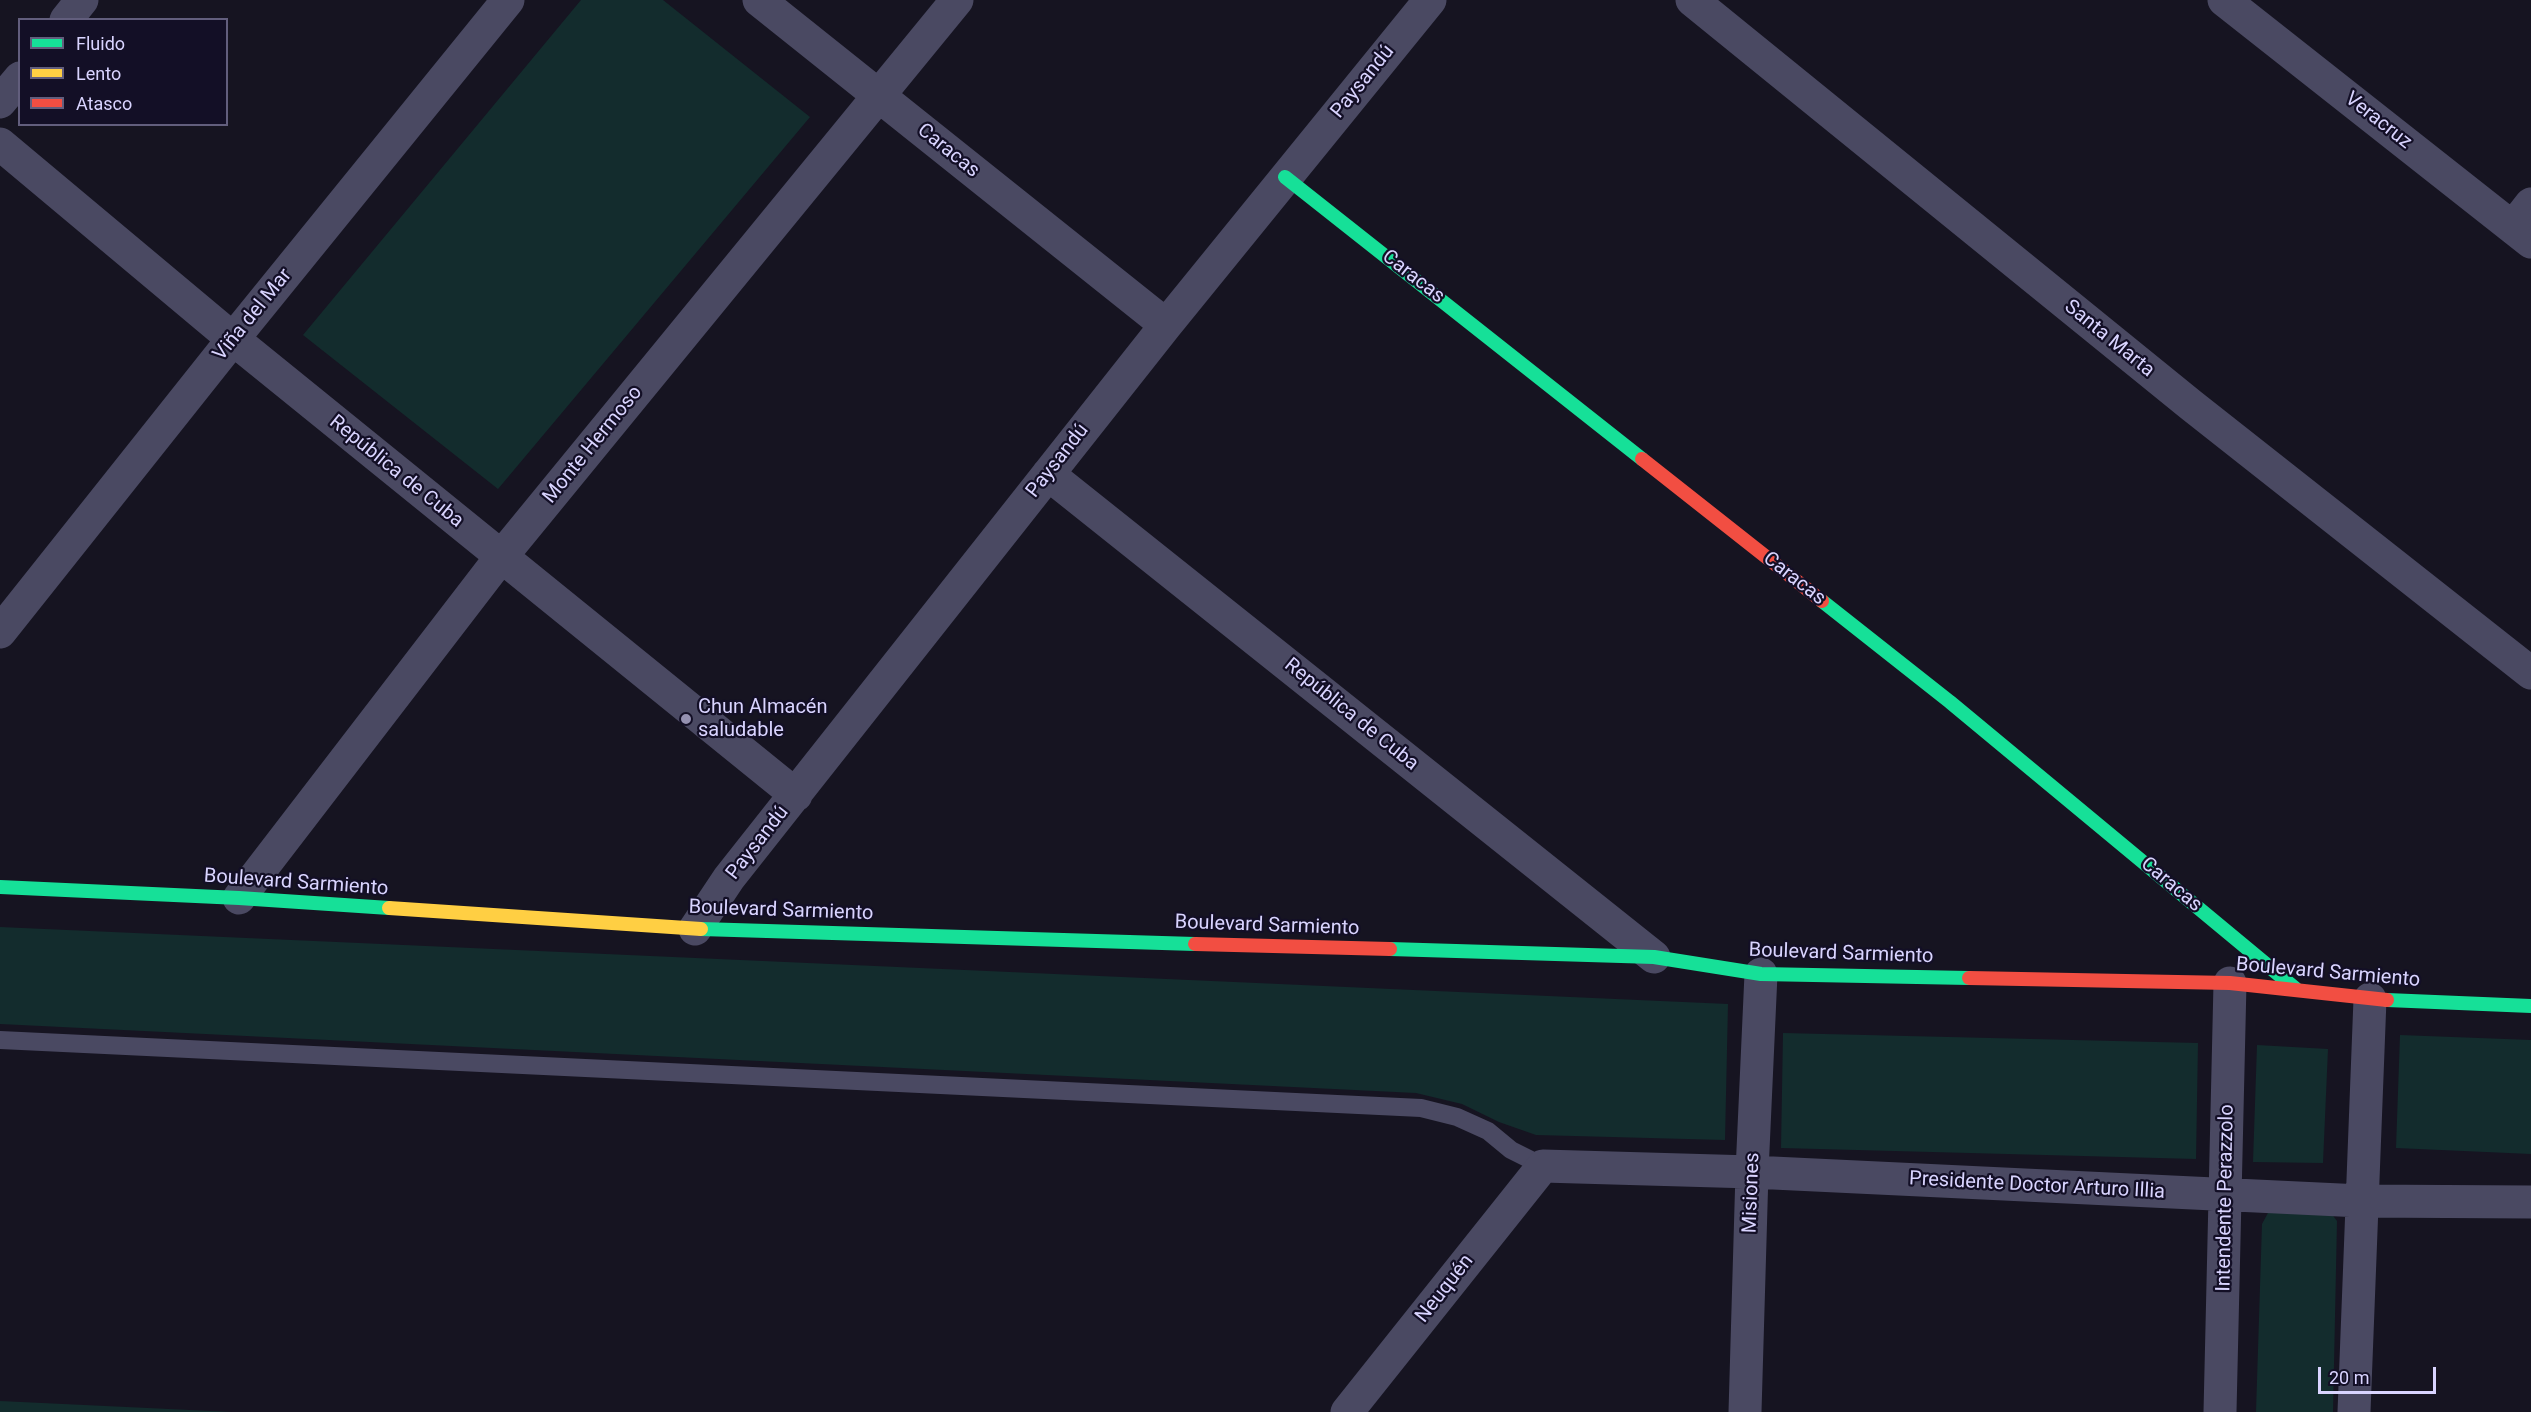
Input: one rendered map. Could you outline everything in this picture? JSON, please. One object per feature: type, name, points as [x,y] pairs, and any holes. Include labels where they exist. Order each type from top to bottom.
[{"type":"street","points":[[68,18],[82,0]]},
{"type":"street","name":"Viña del Mar","points":[[0,633],[233,339],[508,0]]},
{"type":"street","name":"Caracas","points":[[759,0],[1166,325]]},
{"type":"street","name":"Monte Hermoso","points":[[239,898],[501,557],[957,0]]},
{"type":"street","name":"Paysandú","points":[[696,929],[729,878],[1048,474],[1285,177],[1430,0]]},
{"type":"street","name":"Santa Marta","points":[[1692,0],[2191,405],[2531,673]]},
{"type":"street","name":"Veracruz","points":[[2241,5],[2525,224]]},
{"type":"street","points":[[0,102],[18,80]]},
{"type":"street","name":"República de Cuba","points":[[0,144],[233,339],[796,795]]},
{"type":"street","name":"Caracas","points":[[1285,177],[1950,702],[2296,989]]},
{"type":"street","name":"República de Cuba","points":[[1048,474],[1654,957]]},
{"type":"street","name":"Boulevard Sarmiento","points":[[0,887],[239,898],[696,929],[1654,957],[1761,974],[2230,983],[2370,999],[2531,1006]]},
{"type":"street","name":"Misiones","points":[[1745,1412],[1761,974]]},
{"type":"street","name":"Intendente Perazzolo","points":[[2220,1412],[2230,983]]},
{"type":"street","points":[[2354,1412],[2370,999]]},
{"type":"street","name":"Presidente Doctor Arturo Illia","points":[[1543,1166],[1752,1172],[2361,1201],[2531,1202]]},
{"type":"street","name":"Neuquén","points":[[1347,1412],[1543,1166]]},
{"type":"lane","points":[[0,1040],[1421,1108],[1456,1117],[1488,1131],[1511,1150],[1543,1166]]},
{"type":"green space","points":[[581,0],[663,0],[810,117],[498,489],[303,335]]},
{"type":"green space","points":[[0,927],[1728,1004],[1725,1140],[1536,1135],[1499,1122],[1462,1104],[1416,1093],[0,1024]]},
{"type":"green space","points":[[1783,1033],[2198,1043],[2196,1159],[1781,1148]]},
{"type":"green space","points":[[2400,1035],[2531,1040],[2531,1154],[2396,1148]]},
{"type":"green space","points":[[2257,1045],[2328,1049],[2323,1163],[2253,1162]]},
{"type":"green space","points":[[2268,1213],[2331,1213],[2337,1221],[2333,1412],[2256,1412],[2262,1224]]},
{"type":"green space","points":[[0,1401],[232,1412],[0,1412]]},
{"type":"traffic: fast","points":[[1285,177],[1642,459]]},
{"type":"traffic: fast","points":[[1822,601],[1950,702],[2296,989]]},
{"type":"traffic: fast","points":[[0,887],[239,898],[389,908]]},
{"type":"traffic: fast","points":[[701,929],[1195,944]]},
{"type":"traffic: fast","points":[[1390,949],[1654,957],[1761,974],[1969,978]]},
{"type":"traffic: fast","points":[[2387,1000],[2531,1006]]},
{"type":"traffic: slow","points":[[389,908],[701,929]]},
{"type":"traffic: jam","points":[[1642,459],[1822,601]]},
{"type":"traffic: jam","points":[[1195,944],[1390,949]]},
{"type":"traffic: jam","points":[[1969,978],[2230,983],[2387,1000]]},
{"type":"place","name":"Chun Almacén saludable","points":[[686,719]]}]
